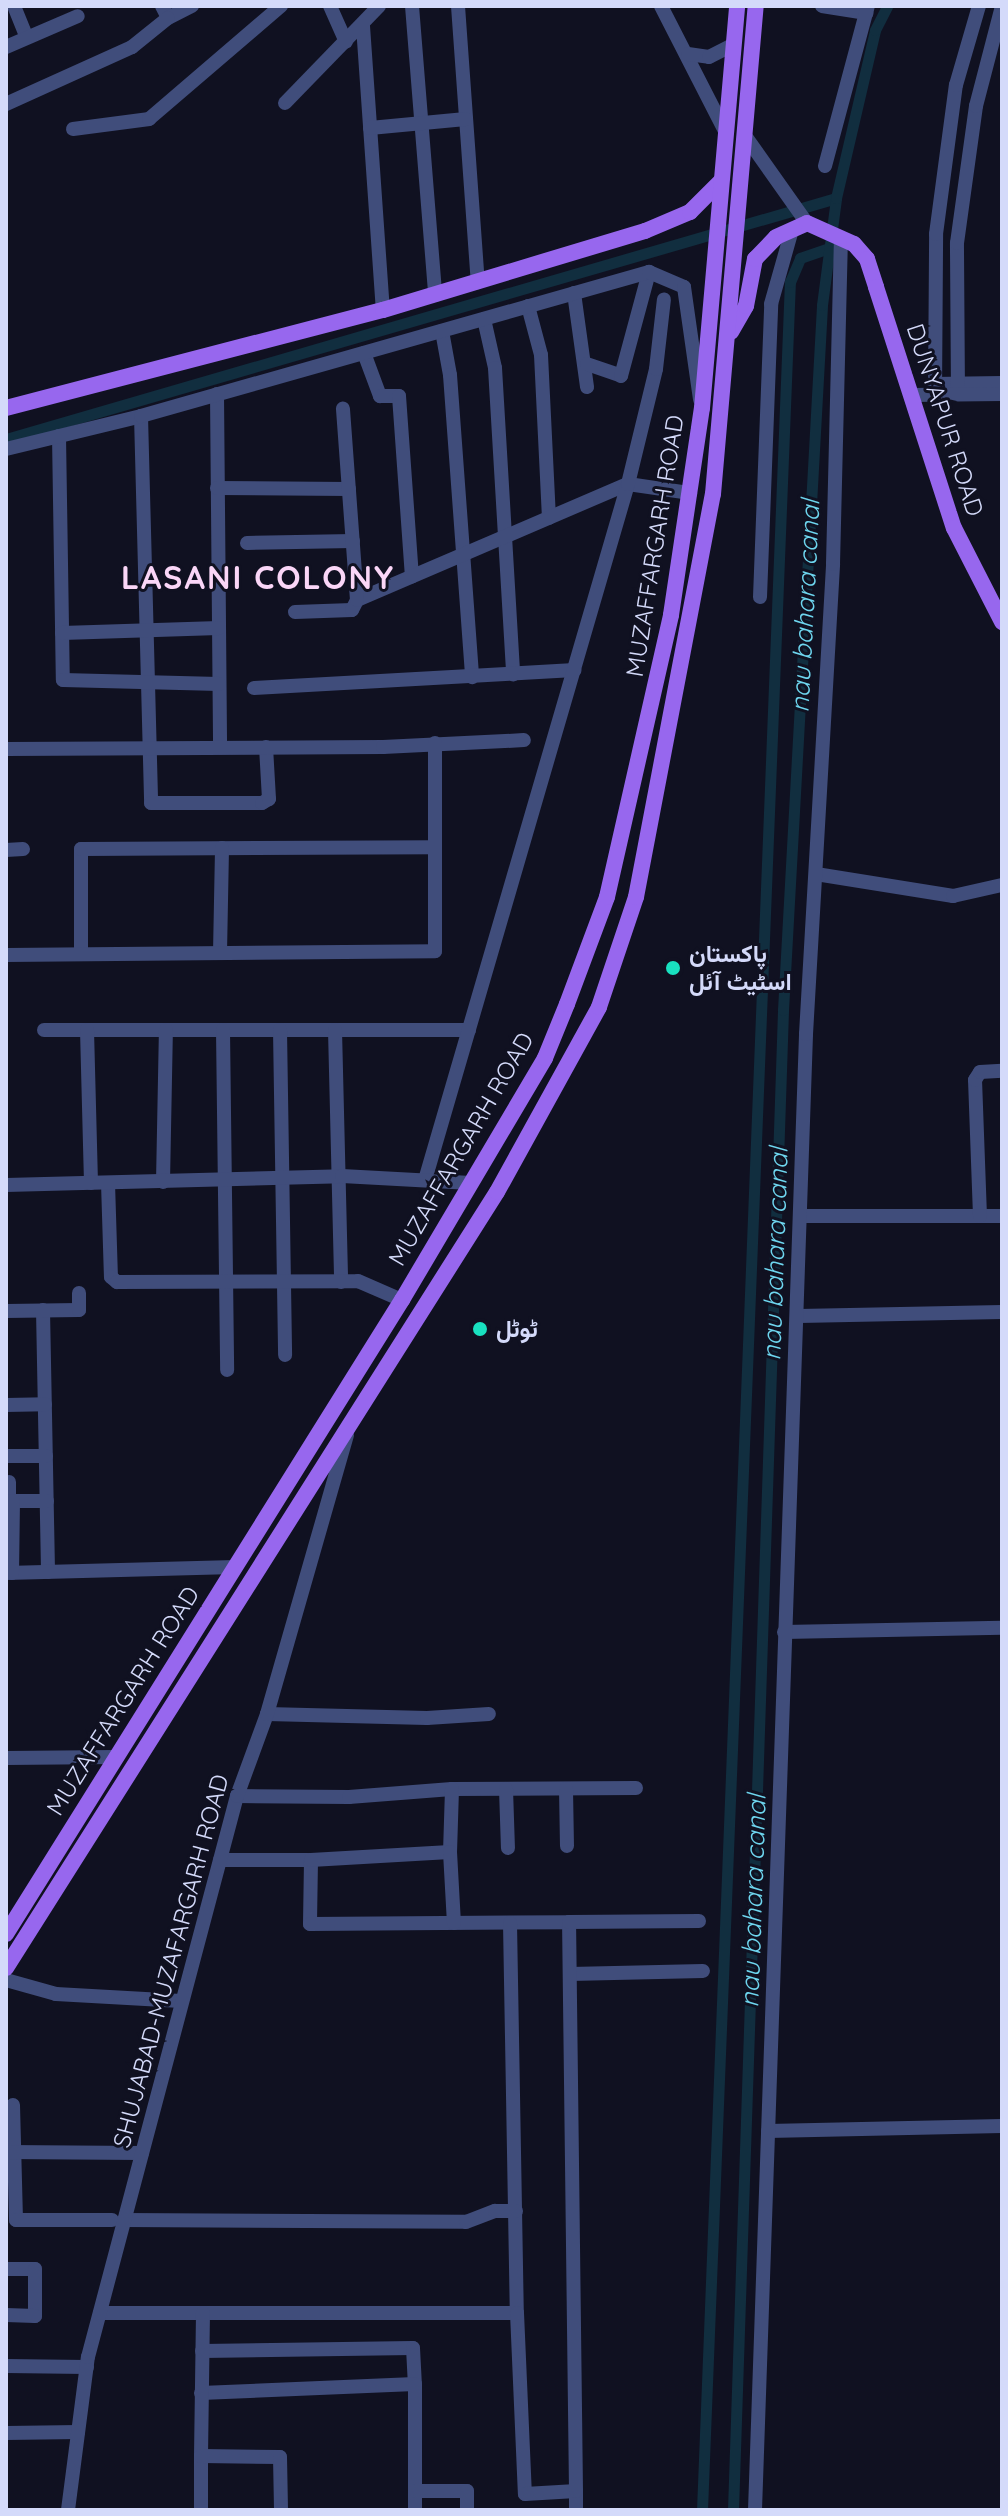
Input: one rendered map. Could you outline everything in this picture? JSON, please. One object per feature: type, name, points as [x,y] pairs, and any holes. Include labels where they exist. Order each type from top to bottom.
[{"type":"main road","name":"MUZAFFARGARH ROAD","points":[[6,1934],[402,1300],[545,1058],[607,897],[660,666],[690,493],[702,408],[737,6]]},
{"type":"main road","name":"MUZAFFARGARH ROAD","points":[[6,1968],[348,1431],[584,1042],[636,897],[713,494],[742,201],[756,6]]},
{"type":"main road","points":[[6,408],[383,310],[645,231],[690,212],[722,180]]},
{"type":"main road","points":[[728,338],[746,306],[760,250],[804,224],[841,238]]},
{"type":"main road","name":"DUNYAPUR ROAD","points":[[841,238],[867,259],[954,528],[1002,622]]},
{"type":"main road","points":[[660,666],[681,669]]},
{"type":"street","points":[[14,6],[26,36]]},
{"type":"street","points":[[6,104],[132,47],[165,12],[192,6]]},
{"type":"street","points":[[73,129],[149,119],[281,6]]},
{"type":"street","points":[[330,6],[346,42]]},
{"type":"street","points":[[285,103],[363,26],[379,6]]},
{"type":"street","points":[[412,6],[435,295]]},
{"type":"street","points":[[458,6],[478,282]]},
{"type":"street","points":[[661,6],[726,133]]},
{"type":"street","points":[[822,6],[867,10],[825,166]]},
{"type":"street","points":[[934,389],[936,234],[956,85],[979,6]]},
{"type":"street","points":[[957,389],[957,243],[976,106],[1002,6]]},
{"type":"street","points":[[6,47],[78,16]]},
{"type":"street","points":[[363,26],[383,310]]},
{"type":"street","points":[[688,54],[709,57],[733,45]]},
{"type":"street","points":[[370,128],[466,119]]},
{"type":"street","points":[[746,137],[804,224],[771,304],[760,597]]},
{"type":"street","points":[[755,2510],[784,1632],[816,874],[833,564],[841,238]]},
{"type":"street","points":[[587,364],[621,376],[649,272]]},
{"type":"street","points":[[6,449],[141,416],[649,272],[684,287],[702,408]]},
{"type":"street","points":[[574,293],[587,364],[587,387]]},
{"type":"street","points":[[425,1180],[628,484],[656,369],[664,299]]},
{"type":"street","points":[[528,306],[541,355],[549,518]]},
{"type":"street","points":[[484,319],[495,368],[513,674]]},
{"type":"street","points":[[442,331],[450,375],[472,677]]},
{"type":"street","points":[[364,353],[380,396],[399,396],[412,577]]},
{"type":"street","points":[[957,389],[1002,383]]},
{"type":"street","points":[[911,395],[934,389],[1002,394]]},
{"type":"street","points":[[217,394],[220,747]]},
{"type":"street","points":[[295,612],[352,610],[357,600],[343,409]]},
{"type":"street","points":[[141,416],[154,806],[262,803],[269,799],[266,747]]},
{"type":"street","points":[[59,436],[63,680],[219,684]]},
{"type":"street","points":[[357,600],[628,484],[690,493]]},
{"type":"street","points":[[217,488],[349,489]]},
{"type":"street","points":[[247,543],[353,541]]},
{"type":"street","points":[[62,633],[219,628]]},
{"type":"street","points":[[254,688],[574,670]]},
{"type":"street","points":[[6,749],[266,747],[524,740]]},
{"type":"street","points":[[6,955],[81,951],[435,951],[435,743]]},
{"type":"street","points":[[81,951],[81,849],[435,847]]},
{"type":"street","points":[[220,953],[222,848]]},
{"type":"street","points":[[6,850],[23,849]]},
{"type":"street","points":[[816,874],[953,896],[1002,885]]},
{"type":"street","points":[[44,1030],[469,1030]]},
{"type":"street","points":[[87,1030],[91,1183]]},
{"type":"street","points":[[163,1182],[166,1030]]},
{"type":"street","points":[[223,1030],[228,1180],[225,1285],[227,1370]]},
{"type":"street","points":[[280,1030],[287,1285],[285,1355]]},
{"type":"street","points":[[335,1030],[342,1176],[341,1282]]},
{"type":"street","points":[[980,1216],[975,1080],[980,1072],[1002,1071]]},
{"type":"street","points":[[6,1185],[283,1180],[342,1176],[471,1183]]},
{"type":"street","points":[[108,1183],[111,1277],[117,1282],[287,1285],[358,1281],[402,1300]]},
{"type":"street","points":[[803,1216],[1002,1216]]},
{"type":"street","points":[[6,1311],[79,1310],[79,1293]]},
{"type":"street","points":[[43,1310],[48,1572]]},
{"type":"street","points":[[799,1316],[1002,1312]]},
{"type":"street","points":[[6,1405],[45,1404]]},
{"type":"street","name":"SHUJABAD-MUZAFARGARH ROAD","points":[[68,2510],[87,2367],[118,2220],[142,2153],[237,1796],[267,1714],[348,1431]]},
{"type":"street","points":[[6,1456],[46,1456]]},
{"type":"street","points":[[9,1482],[9,1501],[47,1501]]},
{"type":"street","points":[[13,1501],[9,1573],[235,1567]]},
{"type":"street","points":[[784,1632],[1002,1628]]},
{"type":"street","points":[[267,1714],[427,1718],[489,1714]]},
{"type":"street","points":[[6,1758],[115,1757]]},
{"type":"street","points":[[237,1796],[349,1797],[452,1789],[636,1788]]},
{"type":"street","points":[[452,1789],[450,1852],[454,1923]]},
{"type":"street","points":[[506,1789],[508,1848]]},
{"type":"street","points":[[566,1789],[567,1846]]},
{"type":"street","points":[[220,1860],[311,1860],[450,1852]]},
{"type":"street","points":[[311,1860],[310,1924],[699,1921]]},
{"type":"street","points":[[569,1922],[576,2510]]},
{"type":"street","points":[[510,1923],[517,2313],[525,2494],[576,2491]]},
{"type":"street","points":[[570,1974],[703,1971]]},
{"type":"street","points":[[6,1980],[56,1994],[181,2001]]},
{"type":"street","points":[[13,2105],[11,2220],[466,2222],[495,2211],[516,2211]]},
{"type":"street","points":[[768,2131],[1002,2126]]},
{"type":"street","points":[[10,2152],[142,2153]]},
{"type":"street","points":[[6,2269],[35,2269],[35,2316],[6,2315]]},
{"type":"street","points":[[100,2313],[517,2313]]},
{"type":"street","points":[[201,2510],[203,2313]]},
{"type":"street","points":[[202,2351],[413,2348],[415,2510]]},
{"type":"street","points":[[6,2366],[87,2367]]},
{"type":"street","points":[[201,2393],[415,2384]]},
{"type":"street","points":[[6,2433],[78,2432]]},
{"type":"street","points":[[201,2456],[280,2457],[281,2510]]},
{"type":"street","points":[[415,2491],[467,2491],[467,2510]]},
{"type":"waterway","name":"nau bahara canal","points":[[733,2510],[783,1010],[822,305],[836,198],[875,30],[887,6]]},
{"type":"waterway","points":[[6,439],[836,198]]},
{"type":"waterway","points":[[702,2510],[790,282],[800,258],[832,247]]},
{"type":"place","name":"پاکستان اسٹیٹ آئل","points":[[673,968]]},
{"type":"place","name":"ٹوٹل","points":[[480,1329]]},
{"type":"district","name":"LASANI COLONY","points":[[258,577]]}]
